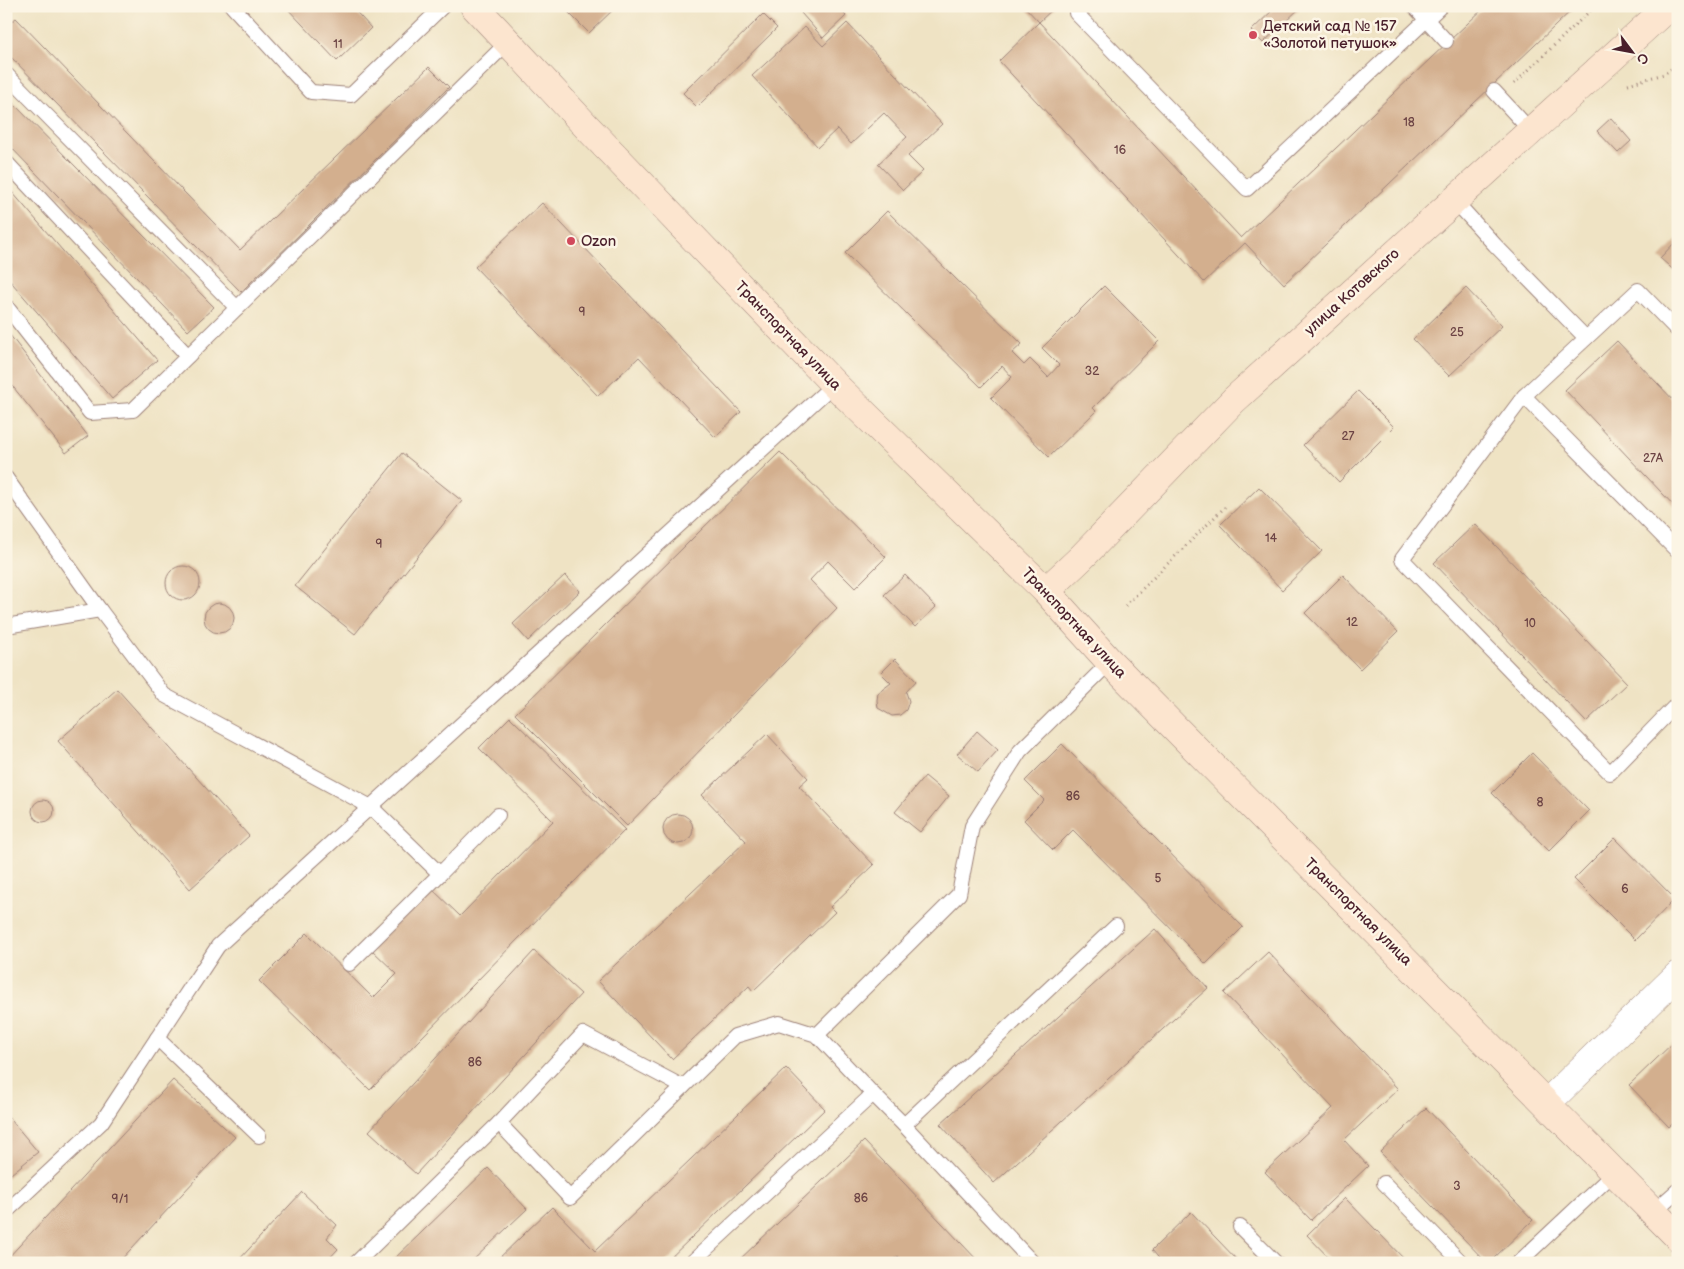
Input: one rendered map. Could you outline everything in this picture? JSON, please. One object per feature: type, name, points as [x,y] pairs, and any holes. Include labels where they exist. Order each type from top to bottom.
[{"type":"street","name":"Транспортная улица","points":[[474,6],[586,126],[834,384],[1046,591],[1110,662],[1678,1237]]},
{"type":"street","name":"улица Котовского","points":[[1046,591],[1081,558],[1234,400],[1669,6]]},
{"type":"street","points":[[1547,1103],[1678,975]]},
{"type":"lane","points":[[232,6],[311,92],[351,95],[443,6]]},
{"type":"lane","points":[[1083,6],[1076,13],[1247,189],[1442,6]]},
{"type":"lane","points":[[1414,6],[1446,41]]},
{"type":"lane","points":[[6,306],[90,413],[133,410],[508,42]]},
{"type":"lane","points":[[6,74],[237,308]]},
{"type":"lane","points":[[1497,95],[1531,131]]},
{"type":"lane","points":[[6,162],[188,356]]},
{"type":"lane","points":[[1454,200],[1586,338]]},
{"type":"lane","points":[[1678,331],[1638,290],[1524,396],[1402,559],[1610,773],[1678,703]]},
{"type":"lane","points":[[6,1212],[100,1123],[218,946],[834,384]]},
{"type":"lane","points":[[1524,396],[1678,552]]},
{"type":"lane","points":[[6,478],[100,610],[164,695],[371,807],[440,874]]},
{"type":"lane","points":[[6,626],[100,610]]},
{"type":"lane","points":[[817,1035],[959,894],[972,826],[1020,751],[1110,662]]},
{"type":"lane","points":[[349,964],[498,814]]},
{"type":"lane","points":[[904,1124],[1116,926]]},
{"type":"lane","points":[[499,1124],[570,1198],[735,1036],[780,1023],[817,1035],[904,1124],[1033,1263]]},
{"type":"lane","points":[[356,1263],[499,1124],[583,1034],[683,1087]]},
{"type":"lane","points":[[157,1038],[259,1136]]},
{"type":"lane","points":[[691,1263],[873,1094]]},
{"type":"lane","points":[[1518,1263],[1614,1173]]},
{"type":"lane","points":[[1384,1183],[1462,1263]]},
{"type":"lane","points":[[1654,1212],[1678,1190]]},
{"type":"lane","points":[[1240,1227],[1276,1263]]},
{"type":"path","points":[[1497,95],[1595,6]]},
{"type":"path","points":[[1623,85],[1664,74],[1678,64]]},
{"type":"path","points":[[1125,606],[1225,508]]},
{"type":"building","points":[[285,6],[351,6],[371,28],[337,61]]},
{"type":"building","points":[[572,6],[617,6],[589,33],[567,11]]},
{"type":"building","points":[[808,6],[837,6],[846,16],[823,38],[801,13]]},
{"type":"building","points":[[1024,6],[1056,6],[1039,22]]},
{"type":"building","points":[[1277,6],[1302,6],[1263,43],[1251,31]]},
{"type":"building","points":[[1486,6],[1576,6],[1284,284],[1245,243],[1204,282],[999,61],[1039,22],[1241,238]]},
{"type":"building","points":[[763,14],[777,28],[697,107],[683,93]]},
{"type":"building","points":[[16,18],[240,250],[429,67],[449,87],[241,292],[6,52],[6,26]]},
{"type":"building","points":[[847,23],[942,124],[908,156],[923,171],[903,190],[878,164],[907,137],[884,113],[851,144],[837,129],[818,147],[752,76],[805,27],[823,46]]},
{"type":"building","points":[[6,96],[214,307],[188,331],[6,142]]},
{"type":"building","points":[[1611,118],[1631,141],[1618,153],[1597,131]]},
{"type":"building","points":[[6,185],[157,360],[112,399],[6,276]]},
{"type":"building","points":[[542,203],[741,412],[715,437],[639,357],[598,396],[475,267]]},
{"type":"building","points":[[887,211],[1022,344],[1012,353],[1024,365],[1030,359],[1048,377],[1059,365],[1042,348],[1104,286],[1159,341],[1093,408],[1096,411],[1049,457],[991,398],[1012,377],[1002,366],[981,387],[845,253]]},
{"type":"building","points":[[1678,239],[1678,274],[1660,258]]},
{"type":"building","points":[[1466,288],[1502,326],[1449,376],[1413,339]]},
{"type":"building","points":[[6,330],[88,436],[66,453],[6,378]]},
{"type":"building","points":[[1617,341],[1678,405],[1678,510],[1565,390]]},
{"type":"building","points":[[1358,391],[1394,427],[1339,482],[1303,445]]},
{"type":"building","points":[[780,452],[886,557],[855,588],[828,561],[810,580],[837,608],[627,826],[515,714]]},
{"type":"building","points":[[402,453],[462,501],[355,634],[295,586]]},
{"type":"building","points":[[1259,487],[1322,551],[1282,590],[1220,525]]},
{"type":"building","points":[[1475,524],[1627,683],[1586,722],[1434,563]]},
{"type":"building","points":[[183,566],[190,567],[195,571],[199,576],[199,590],[195,595],[190,599],[183,600],[176,599],[171,595],[167,590],[166,583],[167,576],[171,571],[176,567]]},
{"type":"building","points":[[565,575],[580,591],[528,641],[513,624]]},
{"type":"building","points":[[905,575],[936,607],[915,627],[884,595]]},
{"type":"building","points":[[1343,575],[1398,632],[1360,669],[1305,613]]},
{"type":"building","points":[[219,603],[225,604],[233,612],[233,624],[225,632],[219,633],[213,632],[205,624],[204,618],[205,612],[213,604]]},
{"type":"building","points":[[895,659],[916,681],[906,692],[909,701],[906,710],[900,715],[892,716],[878,708],[877,700],[878,693],[891,683],[881,673]]},
{"type":"building","points":[[117,689],[249,836],[190,889],[58,741]]},
{"type":"building","points":[[510,717],[625,830],[370,1090],[259,981],[307,933],[373,998],[397,974],[370,948],[430,887],[460,916],[553,821],[479,748]]},
{"type":"building","points":[[977,731],[998,750],[978,772],[957,754]]},
{"type":"building","points":[[767,734],[808,778],[799,786],[874,865],[830,907],[835,912],[753,991],[749,986],[672,1059],[598,981],[746,841],[702,795]]},
{"type":"building","points":[[1062,744],[1243,927],[1206,964],[1073,830],[1053,850],[1024,820],[1044,800],[1025,781]]},
{"type":"building","points":[[1532,753],[1589,811],[1549,851],[1492,793]]},
{"type":"building","points":[[925,776],[949,796],[920,832],[895,812]]},
{"type":"building","points":[[43,800],[51,803],[54,811],[51,819],[43,822],[35,819],[32,811],[35,803]]},
{"type":"building","points":[[678,814],[689,818],[693,829],[689,840],[678,844],[667,840],[663,829],[667,818]]},
{"type":"building","points":[[1615,838],[1675,899],[1635,940],[1574,879]]},
{"type":"building","points":[[1155,929],[1208,988],[994,1183],[940,1124]]},
{"type":"building","points":[[534,951],[581,994],[416,1174],[369,1131]]},
{"type":"building","points":[[1268,952],[1398,1089],[1344,1140],[1368,1166],[1311,1220],[1265,1172],[1333,1108],[1224,993]]},
{"type":"building","points":[[1678,1038],[1678,1119],[1669,1127],[1629,1085]]},
{"type":"building","points":[[786,1068],[825,1109],[665,1263],[494,1263],[552,1207],[595,1251]]},
{"type":"building","points":[[173,1080],[235,1137],[118,1263],[6,1263],[6,1260]]},
{"type":"building","points":[[1426,1108],[1533,1220],[1489,1263],[1380,1152]]},
{"type":"building","points":[[6,1114],[38,1152],[6,1178]]},
{"type":"building","points":[[864,1141],[980,1263],[905,1263],[898,1256],[890,1263],[736,1263]]},
{"type":"building","points":[[488,1168],[527,1209],[470,1263],[390,1263]]},
{"type":"building","points":[[302,1192],[337,1225],[327,1238],[338,1249],[325,1263],[236,1263]]},
{"type":"building","points":[[1345,1198],[1408,1263],[1334,1263],[1307,1235]]},
{"type":"building","points":[[1191,1212],[1240,1263],[1163,1263],[1152,1250]]},
{"type":"place","name":"Детский сад № 157 «Золотой петушок»","points":[[1253,35]]},
{"type":"place","name":"Ozon","points":[[571,241]]}]
